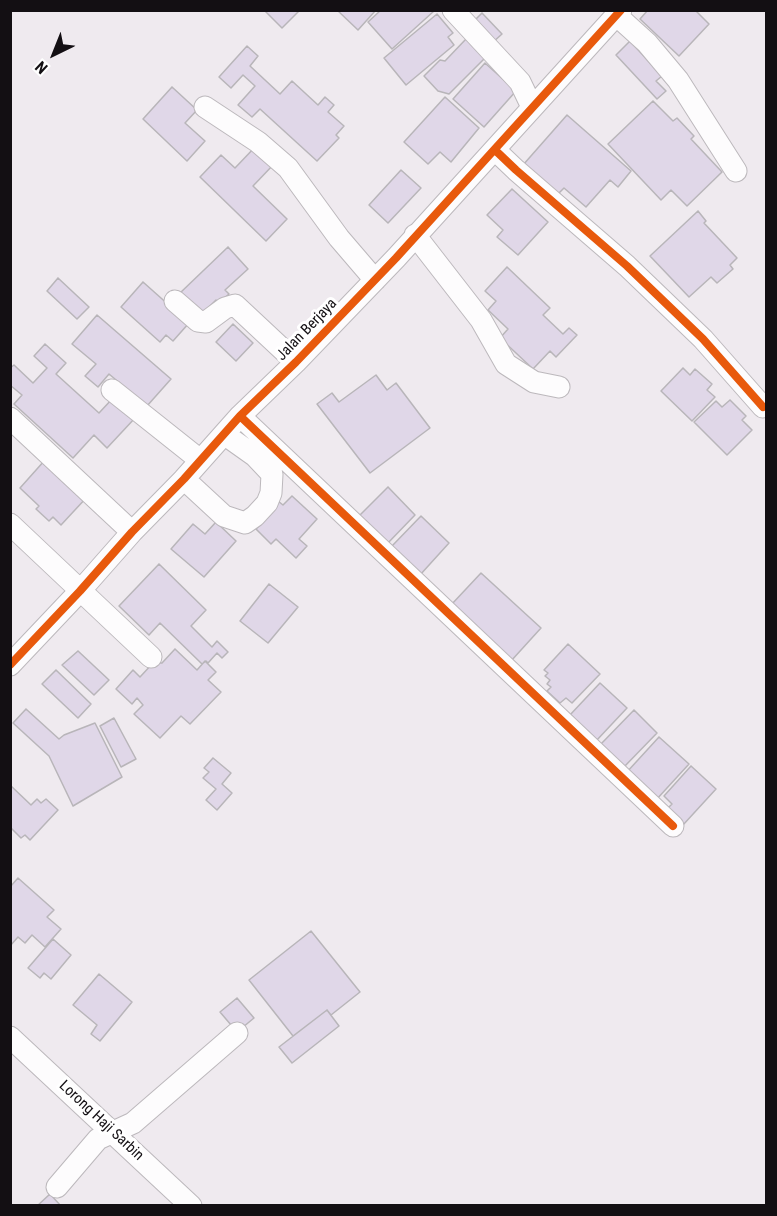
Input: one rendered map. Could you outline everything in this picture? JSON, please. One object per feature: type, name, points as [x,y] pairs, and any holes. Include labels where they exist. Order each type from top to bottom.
[{"type":"street","points":[[453,10],[520,82],[532,107]]},
{"type":"street","points":[[618,13],[678,80],[736,171]]},
{"type":"street","name":"Jalan Berjaya","points":[[10,665],[240,416],[375,280],[618,13]]},
{"type":"street","points":[[206,106],[258,142],[288,168],[339,238],[375,280]]},
{"type":"street","points":[[495,150],[627,266],[703,339],[763,407]]},
{"type":"street","points":[[415,235],[481,320],[506,364],[534,382],[559,387]]},
{"type":"street","points":[[175,301],[198,321],[206,322],[225,308],[236,305],[296,362]]},
{"type":"street","points":[[112,390],[200,459]]},
{"type":"street","points":[[240,416],[673,826]]},
{"type":"street","points":[[10,418],[132,532]]},
{"type":"street","points":[[184,479],[224,516],[245,523],[255,516],[272,493],[272,474],[255,456],[224,434]]},
{"type":"street","points":[[10,524],[151,657]]},
{"type":"street","points":[[57,1186],[98,1138],[133,1123],[237,1033]]},
{"type":"street","name":"Lorong Haji Sarbin","points":[[10,1037],[191,1206]]},
{"type":"building","points":[[264,10],[300,10],[282,28]]},
{"type":"building","points":[[337,10],[376,10],[358,30]]},
{"type":"building","points":[[381,10],[434,11],[392,49],[368,22]]},
{"type":"building","points":[[648,10],[695,10],[709,24],[679,56],[640,19]]},
{"type":"building","points":[[482,13],[502,34],[492,43],[473,22]]},
{"type":"building","points":[[437,14],[453,33],[448,37],[454,45],[406,85],[384,58]]},
{"type":"building","points":[[466,39],[485,58],[449,94],[438,91],[424,76],[440,60],[445,61]]},
{"type":"building","points":[[630,41],[662,76],[656,81],[666,91],[657,99],[616,55]]},
{"type":"building","points":[[247,46],[258,56],[250,66],[280,94],[292,81],[318,105],[325,97],[334,105],[328,112],[344,126],[336,135],[339,138],[317,161],[260,109],[252,117],[238,105],[255,86],[243,75],[231,88],[219,77]]},
{"type":"building","points":[[485,63],[516,91],[484,127],[453,99]]},
{"type":"building","points":[[172,87],[197,110],[185,123],[205,141],[187,161],[143,119]]},
{"type":"building","points":[[445,97],[479,128],[451,162],[440,152],[428,164],[404,142]]},
{"type":"building","points":[[653,101],[673,121],[677,118],[694,136],[691,139],[722,172],[687,206],[671,190],[661,200],[608,144]]},
{"type":"building","points":[[567,115],[631,171],[618,187],[610,180],[586,207],[564,188],[557,195],[523,165]]},
{"type":"building","points":[[256,146],[274,164],[253,186],[287,219],[266,241],[200,177],[221,155],[235,168]]},
{"type":"building","points":[[401,170],[421,188],[388,223],[369,205]]},
{"type":"building","points":[[512,189],[548,222],[518,255],[497,237],[503,230],[487,215]]},
{"type":"building","points":[[698,211],[706,221],[704,223],[737,258],[730,265],[733,269],[717,283],[711,277],[689,297],[650,256]]},
{"type":"building","points":[[228,247],[248,269],[225,290],[229,294],[219,303],[216,300],[201,315],[180,293]]},
{"type":"building","points":[[507,267],[550,308],[543,315],[563,334],[569,328],[577,335],[556,357],[550,351],[533,369],[500,338],[508,329],[488,310],[496,301],[485,291]]},
{"type":"building","points":[[58,278],[89,307],[77,319],[47,291]]},
{"type":"building","points":[[143,282],[189,323],[173,341],[166,335],[160,342],[121,307]]},
{"type":"building","points":[[97,315],[171,379],[147,406],[109,374],[98,387],[85,376],[96,364],[72,344]]},
{"type":"building","points":[[233,324],[253,343],[236,361],[216,342]]},
{"type":"building","points":[[45,344],[66,363],[56,374],[99,413],[113,398],[135,418],[107,448],[94,435],[73,458],[14,404],[22,395],[10,385],[10,368],[14,365],[33,383],[47,368],[34,356]]},
{"type":"building","points":[[683,368],[690,375],[695,369],[712,384],[707,390],[715,397],[692,421],[661,391]]},
{"type":"building","points":[[376,375],[387,390],[396,383],[430,428],[370,473],[317,404],[332,393],[339,402]]},
{"type":"building","points":[[730,400],[746,416],[742,420],[752,430],[727,455],[694,422],[716,401],[722,407]]},
{"type":"building","points":[[45,460],[87,497],[61,525],[53,517],[49,521],[36,509],[39,506],[20,488]]},
{"type":"building","points":[[388,487],[415,515],[386,545],[358,517]]},
{"type":"building","points":[[292,496],[317,519],[299,539],[307,546],[296,558],[276,539],[271,544],[256,529],[278,501],[283,505]]},
{"type":"building","points":[[421,516],[449,543],[420,575],[391,547]]},
{"type":"building","points":[[216,522],[236,541],[204,577],[171,549],[193,524],[205,534]]},
{"type":"building","points":[[159,564],[206,610],[191,626],[212,647],[217,641],[228,652],[222,658],[217,653],[208,663],[206,661],[202,664],[160,623],[149,635],[119,606]]},
{"type":"building","points":[[481,573],[541,628],[511,661],[451,605]]},
{"type":"building","points":[[269,584],[298,607],[268,643],[240,621]]},
{"type":"building","points":[[568,644],[600,674],[572,703],[566,698],[560,703],[547,691],[551,687],[547,684],[550,680],[545,676],[548,673],[544,670]]},
{"type":"building","points":[[175,649],[197,670],[205,661],[216,672],[208,680],[221,692],[190,724],[181,716],[160,738],[134,714],[143,705],[137,698],[132,704],[116,689],[133,670],[140,677],[153,663],[162,663]]},
{"type":"building","points":[[78,651],[109,680],[94,695],[62,665]]},
{"type":"building","points":[[56,670],[91,704],[78,718],[42,684]]},
{"type":"building","points":[[600,683],[627,708],[596,741],[569,716]]},
{"type":"building","points":[[26,709],[59,739],[95,723],[122,777],[73,806],[49,756],[13,723]]},
{"type":"building","points":[[634,710],[657,733],[623,768],[600,745]]},
{"type":"building","points":[[114,718],[136,759],[121,767],[100,726]]},
{"type":"building","points":[[659,737],[689,764],[656,800],[626,773]]},
{"type":"building","points":[[213,758],[231,773],[222,784],[232,793],[217,810],[206,800],[216,789],[203,778],[209,772],[204,768]]},
{"type":"building","points":[[691,766],[716,789],[683,825],[666,810],[672,804],[664,796]]},
{"type":"building","points":[[10,785],[31,805],[37,799],[41,803],[46,799],[58,810],[30,840],[25,835],[21,838],[10,827]]},
{"type":"building","points":[[18,878],[54,910],[47,917],[61,929],[45,947],[32,935],[25,943],[18,937],[10,946],[10,887]]},
{"type":"building","points":[[311,931],[360,992],[331,1015],[327,1010],[293,1036],[249,980]]},
{"type":"building","points":[[53,939],[71,955],[51,979],[44,973],[40,978],[28,968]]},
{"type":"building","points":[[99,974],[132,1002],[100,1041],[91,1034],[97,1025],[73,1005]]},
{"type":"building","points":[[237,998],[254,1018],[237,1032],[220,1012]]},
{"type":"building","points":[[327,1010],[339,1026],[292,1063],[279,1047]]},
{"type":"building","points":[[50,1194],[61,1206],[37,1206]]},
{"type":"cycle path","points":[[10,665],[240,416],[296,362],[396,258],[621,10]]},
{"type":"cycle path","points":[[495,150],[627,266],[703,339],[763,407]]},
{"type":"cycle path","points":[[240,416],[673,826]]}]
